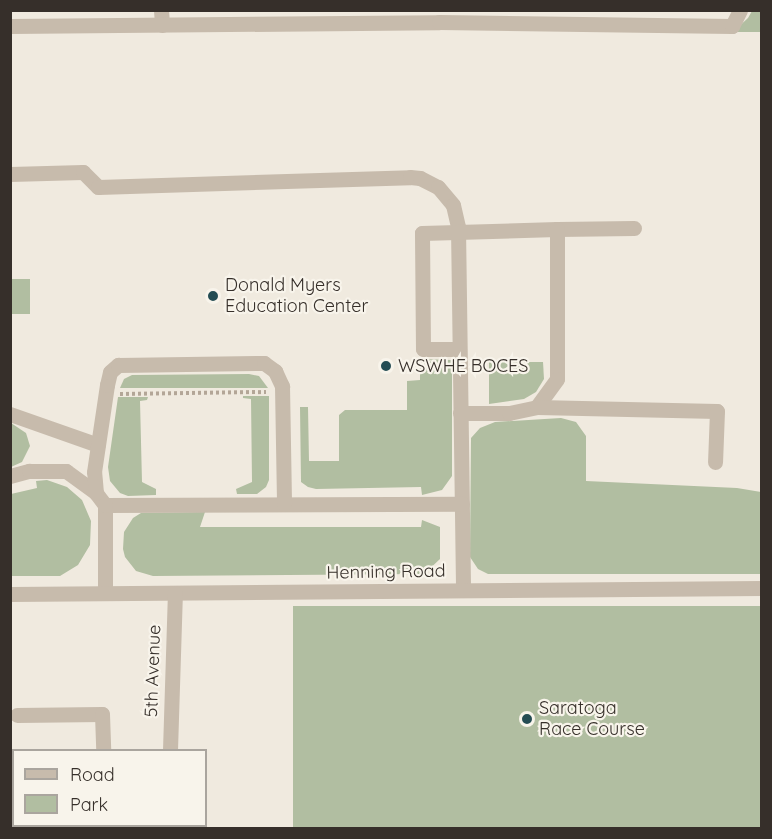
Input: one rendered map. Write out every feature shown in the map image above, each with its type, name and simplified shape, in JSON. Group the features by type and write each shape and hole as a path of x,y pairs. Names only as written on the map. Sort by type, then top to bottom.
{"street":[{"path":"10,26 162,18 439,16 732,26 740,10"},
{"path":"10,174 83,172 98,187 410,177 430,182 447,195 457,215 458,232 463,590"},
{"path":"459,349 423,349 422,233 634,228"},
{"path":"537,406 557,379 557,229"},
{"path":"105,593 101,499 94,472 110,372 118,365 264,363 275,371 282,386 284,504"},
{"path":"460,413 509,412 537,406 717,411 715,462"},
{"path":"10,414 98,445"},
{"path":"10,476 29,471 66,471 101,499 284,504 462,504"},
{"name":"Henning Road","path":"10,594 762,588"},
{"name":"5th Avenue","path":"170,749 175,593"},
{"path":"16,715 102,714 103,749"}],"path":[{"path":"120,394 270,392"}],"green space":[{"path":"752,11 761,11 761,32 733,32 748,18"},
{"path":"10,279 30,279 30,314 10,314"},
{"path":"420,359 452,360 452,476 442,490 422,495 421,487 316,489 301,482 300,407 308,407 309,461 339,461 339,415 345,410 407,410 407,381 420,380"},
{"path":"489,362 543,362 544,379 536,392 524,399 489,404"},
{"path":"249,374 259,376 268,388 120,388 124,379 132,375"},
{"path":"243,396 269,396 269,480 266,487 257,494 237,494 236,489 252,482 251,399 243,398"},
{"path":"118,397 148,397 147,400 140,401 142,482 156,489 156,495 128,496 120,493 110,481 108,467"},
{"path":"561,418 576,422 586,436 586,481 737,488 761,492 761,574 488,574 478,569 470,557 471,438 480,428 495,422"},
{"path":"11,423 26,433 30,446 22,462 11,467"},
{"path":"47,480 67,487 82,500 91,521 90,545 78,565 60,576 11,576 11,494 37,488 36,481"},
{"path":"205,512 200,527 421,527 422,520 440,527 440,559 424,574 153,576 136,571 125,557 124,532 133,518 141,513"},
{"name":"Saratoga Race Course","path":"293,606 761,606 761,828 293,828"}],"place":[{"name":"Donald Myers Education Center","path":"213,296"},
{"name":"WSWHE BOCES","path":"386,366"},
{"name":"Saratoga Race Course","path":"527,719"}]}
